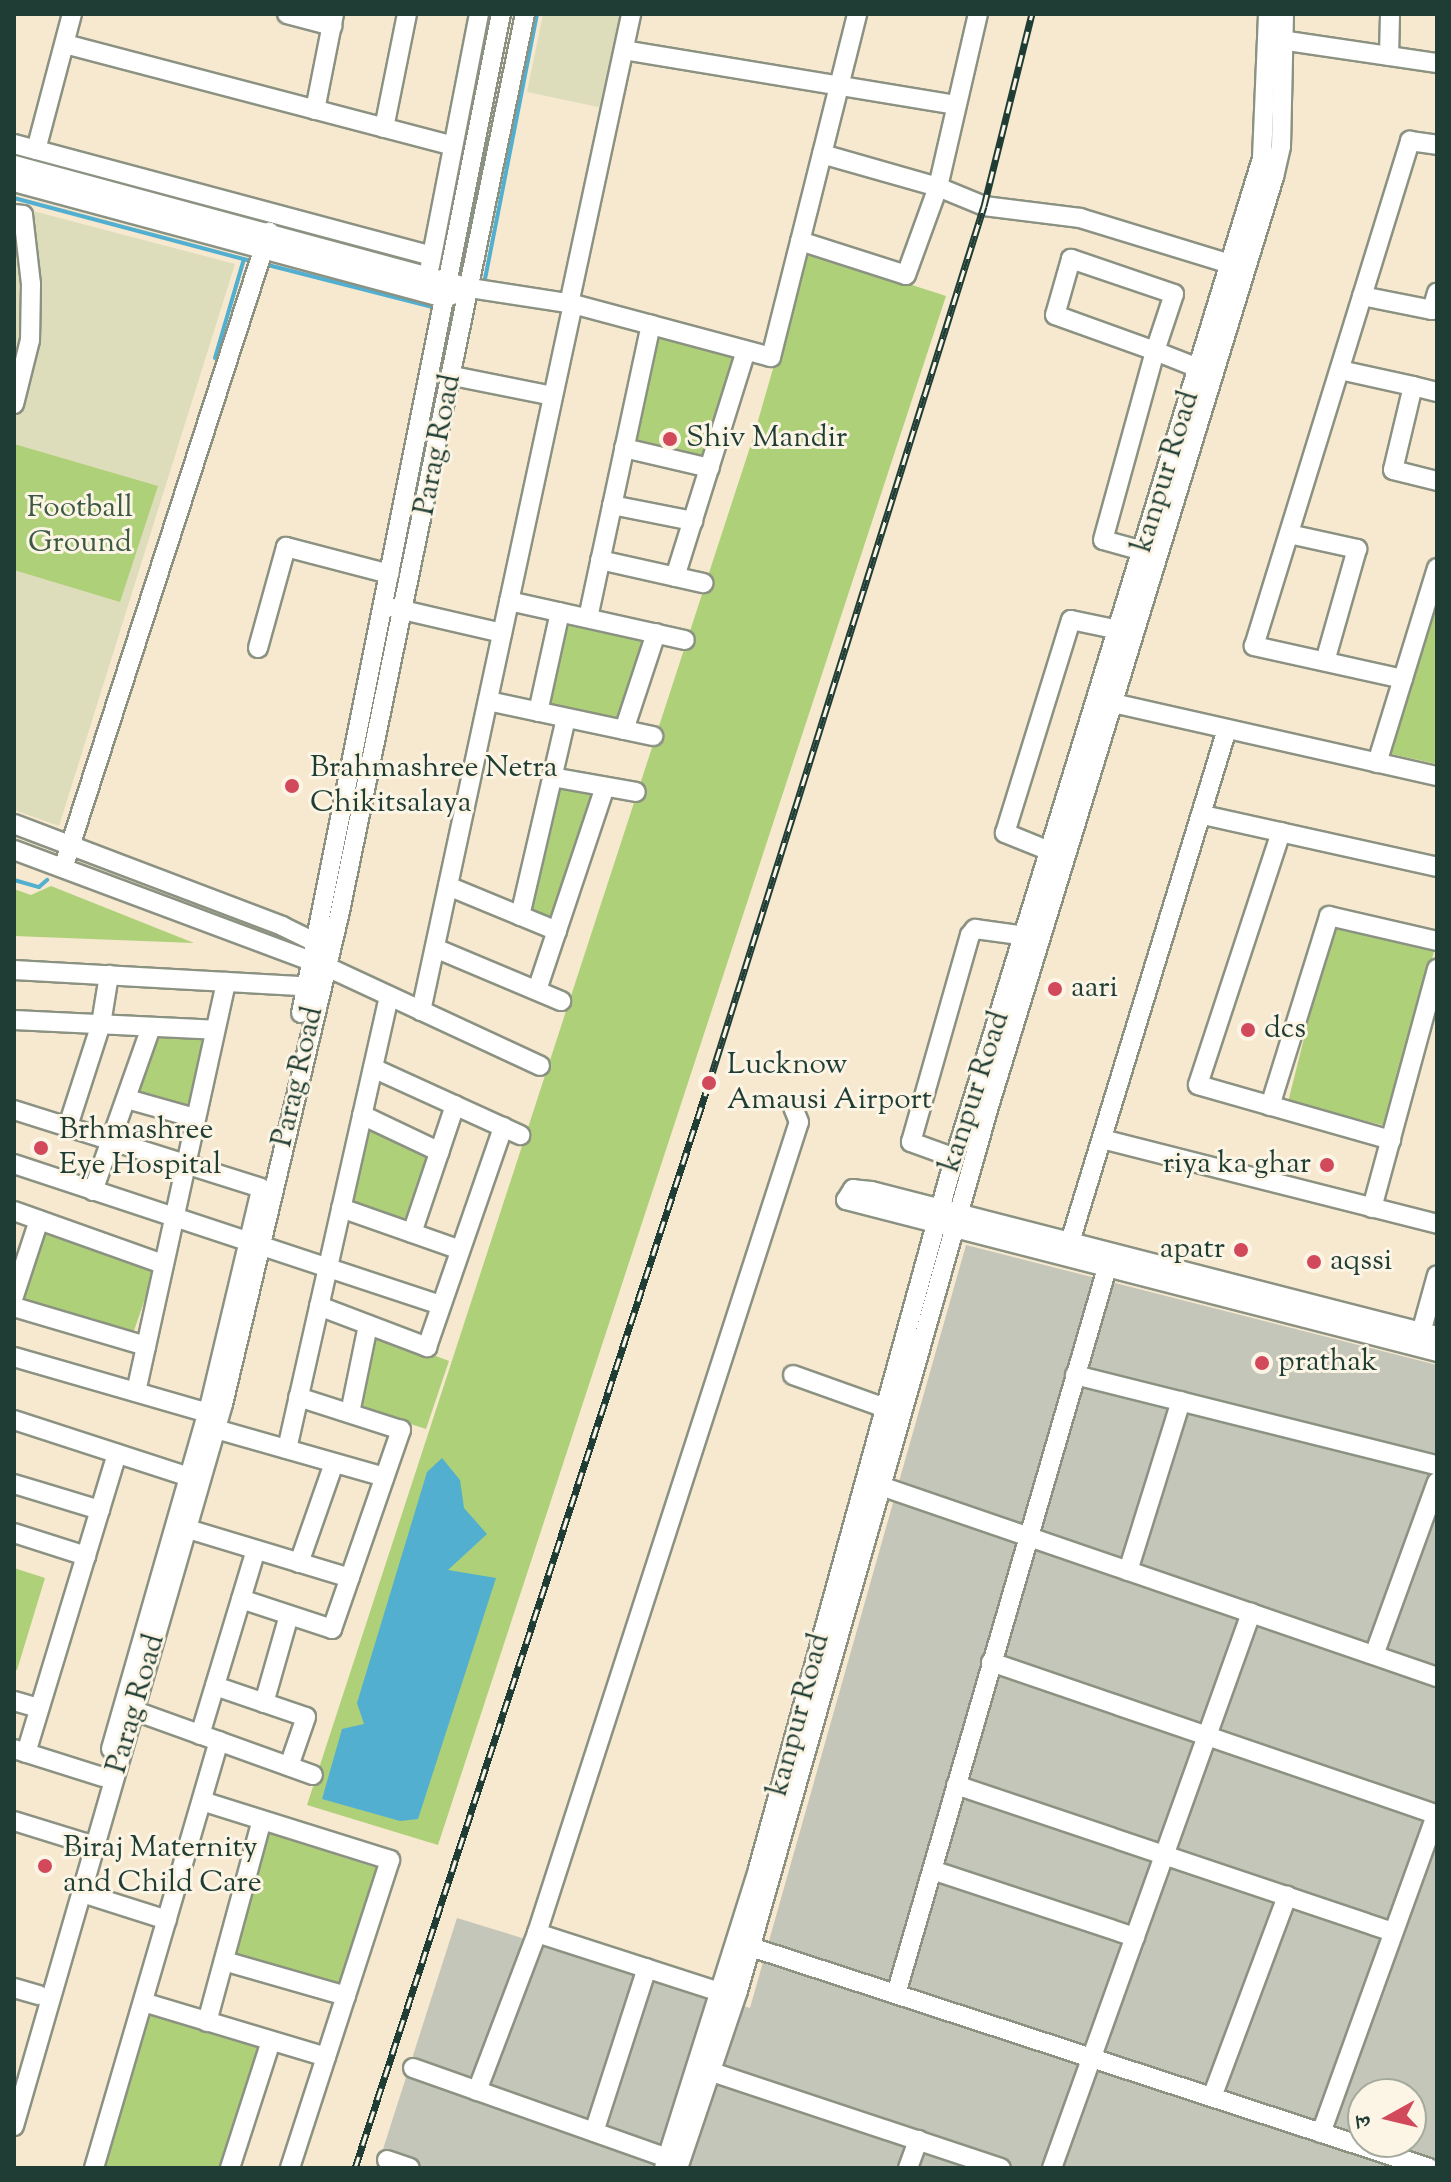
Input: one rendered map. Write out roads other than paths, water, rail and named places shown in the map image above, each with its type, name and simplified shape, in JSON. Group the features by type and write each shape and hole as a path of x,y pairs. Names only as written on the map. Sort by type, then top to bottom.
{"street":[{"path":"36,150 72,14"},
{"path":"287,14 333,20 315,110"},
{"path":"384,128 407,14"},
{"path":"430,265 479,14"},
{"name":"Parag Road","path":"315,942 501,14"},
{"name":"Parag Road","path":"254,1242 261,1188 404,611 525,14"},
{"path":"421,1011 553,396 631,14"},
{"path":"14,182 267,241 447,288 470,288 571,304 771,357 857,14"},
{"path":"800,241 906,275 938,187 978,14"},
{"name":"kanpur Road","path":"670,2165 704,2069 720,1992 874,1483 885,1408 955,1158 1052,852 1106,702 1119,630 1143,551 1198,396 1198,368 1262,158 1275,40 1268,14"},
{"path":"1001,2168 704,2069 751,1947 874,1483 956,1222 1198,396 1281,146 1275,40 1284,14"},
{"path":"1389,56 1390,14"},
{"path":"1275,40 1437,63"},
{"path":"65,44 453,146"},
{"path":"624,50 955,105"},
{"path":"1403,679 1254,646 1410,141 1437,145"},
{"path":"14,144 430,265 447,288"},
{"path":"822,154 938,187 984,206 1080,218 1230,264"},
{"path":"14,165 267,241 430,265"},
{"path":"14,214 23,215 31,284 30,340 14,404"},
{"path":"63,868 267,241"},
{"path":"1143,551 1103,540 1155,351 1174,294 1071,259 1055,315 1155,351 1198,368"},
{"path":"1362,296 1432,310 1437,293"},
{"path":"588,618 651,325"},
{"path":"675,577 746,351"},
{"path":"1340,370 1437,392"},
{"path":"453,376 553,396"},
{"path":"1413,386 1393,470 1437,481"},
{"path":"624,448 710,468"},
{"path":"612,505 693,521"},
{"path":"1289,534 1357,549 1325,661"},
{"path":"258,648 286,547 390,574"},
{"path":"600,560 703,583"},
{"path":"1377,763 1437,568"},
{"path":"509,601 685,640"},
{"path":"383,606 502,633"},
{"path":"538,712 560,612"},
{"path":"1052,852 1005,833 1071,620 1119,630"},
{"path":"624,730 656,633"},
{"path":"488,701 653,736"},
{"path":"1106,702 1437,776"},
{"path":"520,916 566,718"},
{"path":"1068,1250 1227,729"},
{"path":"552,777 636,792"},
{"path":"537,990 605,787"},
{"path":"1203,815 1437,867"},
{"path":"14,824 315,942 319,963"},
{"path":"1281,832 1198,1085 1391,1140"},
{"path":"14,850 319,963 540,1066"},
{"path":"448,886 557,931"},
{"path":"1270,1106 1329,916 1437,941"},
{"path":"955,1158 911,1142 970,935 975,929 1026,936"},
{"path":"435,948 561,1001"},
{"path":"1372,1208 1437,969"},
{"path":"14,970 313,987"},
{"path":"68,1126 101,1024 109,975"},
{"path":"136,1392 226,982"},
{"name":"Parag Road","path":"14,2126 82,1893 103,1777 212,1421 313,987"},
{"path":"287,1449 389,996"},
{"path":"14,1020 215,1030"},
{"path":"93,1191 151,1027"},
{"path":"319,1306 427,1347 460,1250 512,1131 373,1068"},
{"path":"127,1099 195,1118"},
{"path":"412,1233 455,1105"},
{"path":"477,2091 537,1933 799,1122 793,1107"},
{"path":"14,1110 261,1188"},
{"path":"362,1115 440,1152"},
{"path":"1102,1139 1437,1224"},
{"path":"14,1164 441,1305"},
{"path":"341,1208 460,1250"},
{"path":"14,1211 163,1264"},
{"path":"938,1216 1425,1338 1437,1352"},
{"path":"14,1296 39,1220"},
{"path":"1068,1250 1107,1268 1425,1338"},
{"path":"896,1994 1107,1268"},
{"path":"1425,1338 1437,1275"},
{"path":"14,1307 146,1346"},
{"path":"350,1413 368,1325"},
{"path":"14,1357 136,1392 287,1449 384,1477"},
{"path":"793,1375 885,1408"},
{"path":"1075,1375 1437,1465"},
{"path":"241,1599 332,1629 401,1430 298,1397"},
{"path":"1128,1571 1181,1401"},
{"path":"14,1420 196,1478"},
{"path":"103,1777 20,1751 39,1708 117,1453"},
{"path":"299,1563 334,1463"},
{"name":"Parag Road","path":"14,2082 39,1995 135,1711 188,1529 196,1478"},
{"path":"1374,1655 1437,1482"},
{"path":"874,1483 1437,1677"},
{"path":"14,1484 100,1510"},
{"path":"188,1529 350,1578"},
{"path":"14,1533 86,1556"},
{"path":"200,1735 256,1550"},
{"path":"1052,2168 1251,1613"},
{"path":"264,1703 289,1615"},
{"path":"991,1662 1436,1815 1321,2133"},
{"path":"215,1686 306,1717 289,1766"},
{"path":"14,1701 39,1708"},
{"path":"135,1711 313,1775"},
{"path":"94,2168 219,1741"},
{"path":"956,1785 1393,1932"},
{"path":"202,1801 390,1860 290,2168"},
{"path":"207,2022 262,1820"},
{"path":"14,1821 90,1844"},
{"path":"932,1870 1135,1937"},
{"path":"82,1893 167,1920"},
{"path":"1212,2097 1287,1896"},
{"path":"537,1933 720,1992"},
{"path":"751,1947 1429,2168"},
{"path":"224,1961 346,1996"},
{"path":"594,2132 647,1968"},
{"path":"14,1988 39,1995"},
{"path":"143,2002 326,2057"},
{"path":"230,2168 271,2041"},
{"path":"413,2068 594,2132 670,2165"},
{"path":"908,2168 918,2140"},
{"path":"387,2160 410,2168"}],"water":[{"path":"442,1458 460,1480 464,1508 487,1534 448,1570 496,1578 418,1819 400,1821 322,1799 342,1729 364,1724 357,1703 427,1472"}],"waterway":[{"path":"485,279 537,14"},
{"path":"14,198 255,262"},
{"path":"215,358 244,259"},
{"path":"264,264 433,307"},
{"path":"14,880 39,887 47,880"}],"railway":[{"path":"355,2168 709,1083 984,206 1032,14"}],"place":[{"name":"Shiv Mandir","path":"670,439"},
{"name":"Brahmashree Netra Chikitsalaya","path":"292,786"},
{"name":"aari","path":"1055,989"},
{"name":"dcs","path":"1248,1030"},
{"name":"Lucknow Amausi Airport","path":"709,1083"},
{"name":"Brhmashree Eye Hospital","path":"41,1148"},
{"name":"riya ka ghar","path":"1327,1165"},
{"name":"apatr","path":"1241,1250"},
{"name":"aqssi","path":"1314,1262"},
{"name":"prathak","path":"1262,1363"},
{"name":"Biraj Maternity and Child Care","path":"45,1866"}],"park label":[{"name":"Football Ground","path":"80,526"}]}
